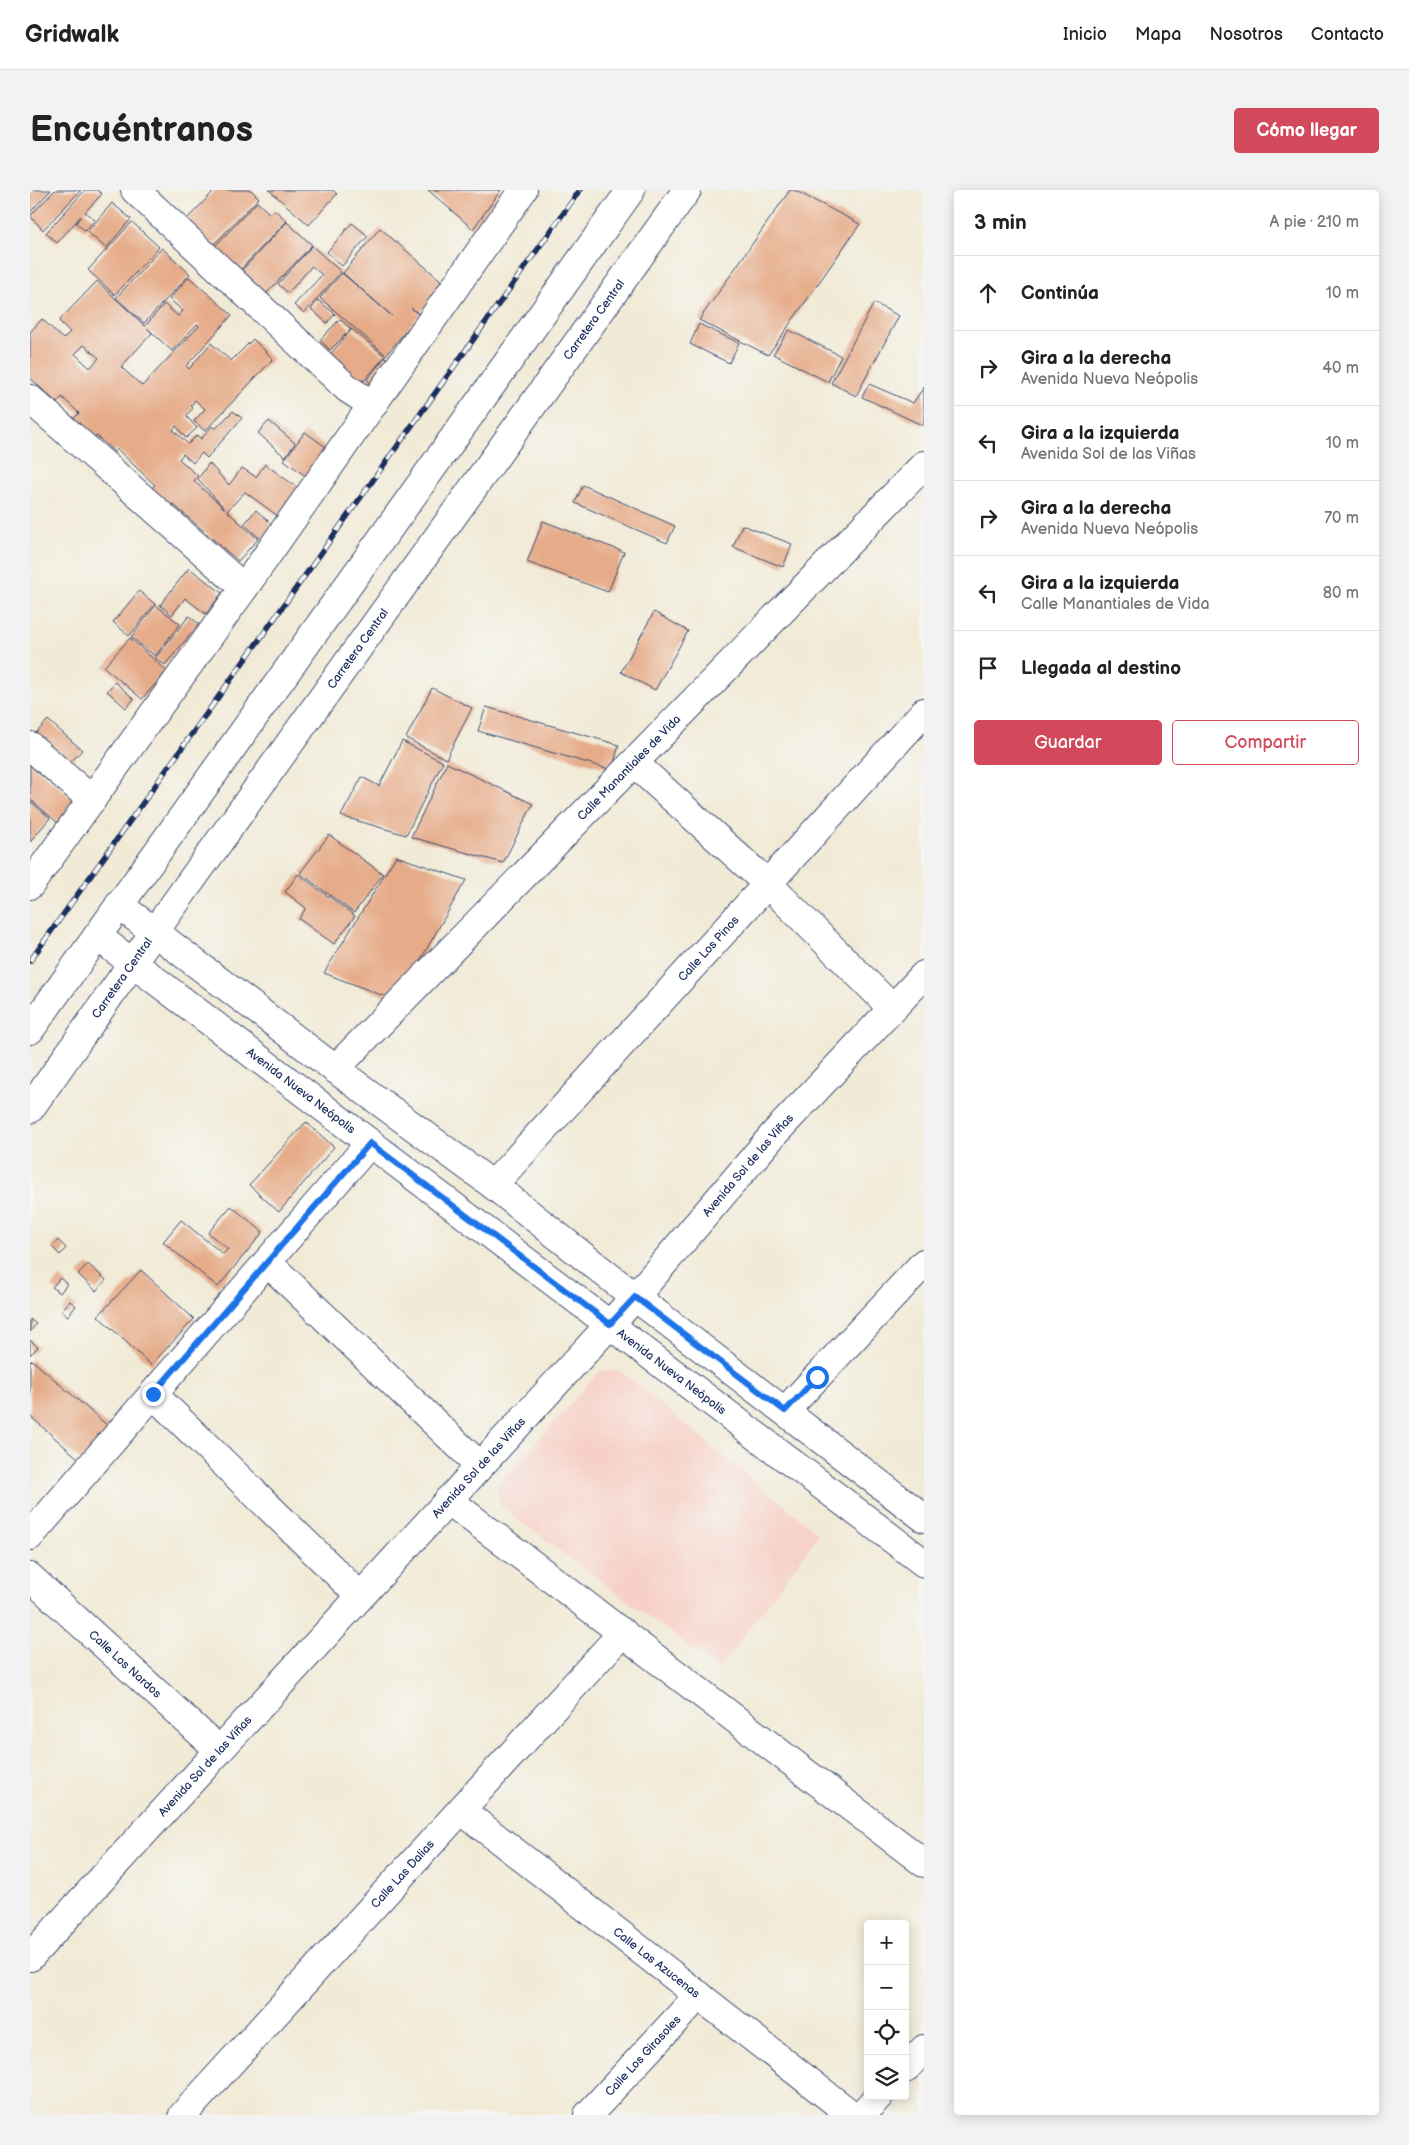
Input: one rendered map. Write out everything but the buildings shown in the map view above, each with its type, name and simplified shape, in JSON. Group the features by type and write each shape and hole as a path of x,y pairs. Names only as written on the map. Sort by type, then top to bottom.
{"main road":[{"path":"135,190 348,388 373,405"},
{"path":"30,886 244,588 524,190"},
{"path":"30,1030 631,190"},
{"name":"Carretera Central","path":"30,1110 155,931 687,190"},
{"path":"30,399 244,588"},
{"name":"Calle Manantiales de Vida","path":"335,1069 924,465"},
{"name":"Calle Los Pinos","path":"493,1185 924,712"},
{"path":"30,746 92,800"},
{"path":"634,763 768,884 893,1008"},
{"path":"119,905 335,1069 493,1185 635,1297 924,1518"},
{"name":"Avenida Nueva Neópolis","path":"97,936 924,1563"},
{"name":"Avenida Sol de las Viñas","path":"30,1957 635,1297 774,1134 924,976"},
{"path":"30,1536 370,1143"},
{"path":"267,1262 480,1466"},
{"path":"785,1411 924,1263"},
{"path":"153,1394 360,1596"},
{"path":"448,1500 924,1863"},
{"name":"Calle Los Nardos","path":"30,1577 219,1750"},
{"name":"Calle Las Dalias","path":"183,2115 623,1632"},
{"name":"Calle Las Azucenas","path":"461,1810 852,2115"},
{"name":"Calle Los Girasoles","path":"588,2115 698,1995"},
{"path":"909,2065 924,2049"},
{"path":"861,2115 875,2100"}],"shaded area":[{"path":"600,1371 620,1371 819,1534 719,1669 500,1506 497,1486"}],"railway":[{"path":"30,961 580,190"}],"route":[{"path":"153,1394 370,1143 610,1324 635,1297 785,1411 817,1377"}]}
